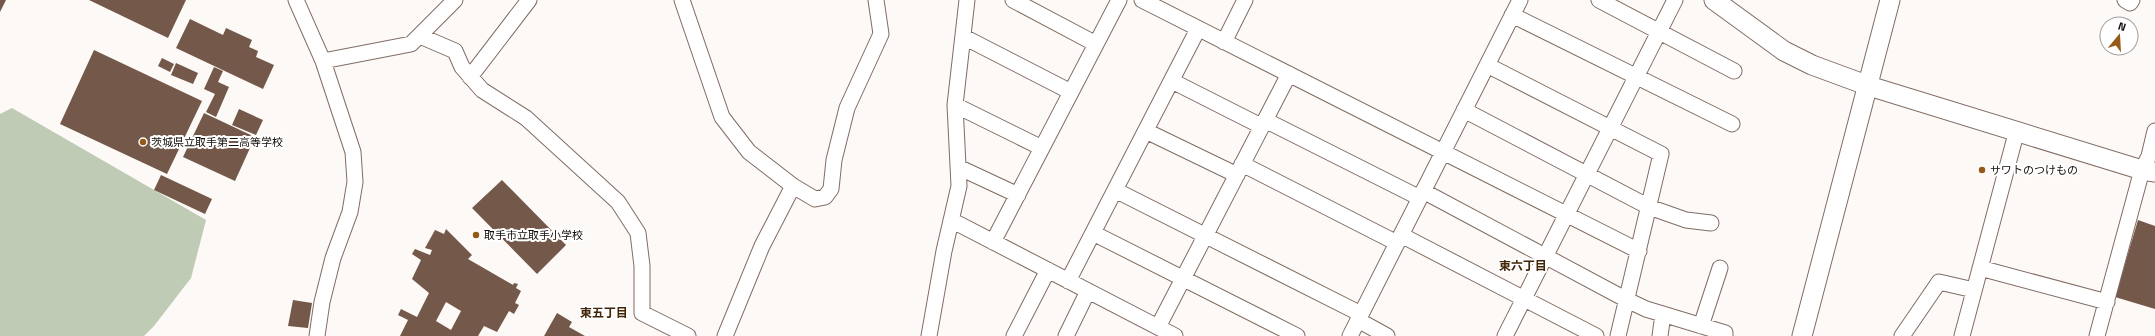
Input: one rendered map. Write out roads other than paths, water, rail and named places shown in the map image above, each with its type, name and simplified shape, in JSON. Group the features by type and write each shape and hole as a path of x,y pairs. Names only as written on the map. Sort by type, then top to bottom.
{"street":[{"path":"296,0 323,61 353,152 355,182 350,212 333,258 322,302 317,336"},
{"path":"323,61 411,44 455,0"},
{"path":"470,78 529,0"},
{"path":"682,0 722,117 749,152 793,186 815,199 825,197 830,189 834,160 847,108 881,34 876,0"},
{"path":"929,336 944,251 959,186 955,105 964,38 967,0"},
{"path":"1013,0 1096,44"},
{"path":"993,242 1119,0"},
{"path":"1224,42 1245,0"},
{"path":"1350,336 1520,0"},
{"path":"1599,0 1734,71"},
{"path":"1504,336 1675,0"},
{"path":"1714,0 1784,51 1812,65 1869,86 2148,171"},
{"path":"1802,336 1869,86 1890,0"},
{"path":"2125,0 2130,3 2132,0"},
{"path":"1144,1 1638,252"},
{"path":"1512,15 1732,124"},
{"path":"1068,281 1198,29"},
{"path":"420,36 455,51 470,78 482,90 526,118 618,202 638,234 642,266 642,313 688,336"},
{"path":"964,38 1071,92"},
{"path":"1487,65 1662,154 1618,336"},
{"path":"1152,329 1183,278 1289,74"},
{"path":"1172,81 1421,195 1627,300 1663,314 1725,333 1724,336"},
{"path":"955,105 1042,148"},
{"path":"1464,110 1649,207 1686,220 1711,224"},
{"path":"1962,336 2017,130"},
{"path":"1146,131 1399,239 1596,336"},
{"path":"2097,336 2106,302 2148,171 2149,156 2155,131"},
{"path":"958,167 1018,195"},
{"path":"725,336 762,246 793,186"},
{"path":"1115,190 1359,317 1387,336"},
{"path":"951,220 1088,291 1152,329 1175,336"},
{"path":"1093,233 1297,336"},
{"path":"1701,326 1720,268"},
{"path":"1980,268 2106,302"},
{"path":"1014,336 1048,270"},
{"path":"1902,336 1939,282 1974,290"},
{"path":"1066,336 1088,291"},
{"path":"1660,336 1663,314"}],"place":[{"name":"茨城県立取手第二高等学校","path":"143,142"},
{"name":"サワトのつけもの","path":"1982,170"},
{"name":"取手市立取手小学校","path":"476,235"}],"district":[{"name":"東六丁目","path":"1523,266"},
{"name":"東五丁目","path":"604,313"}]}
